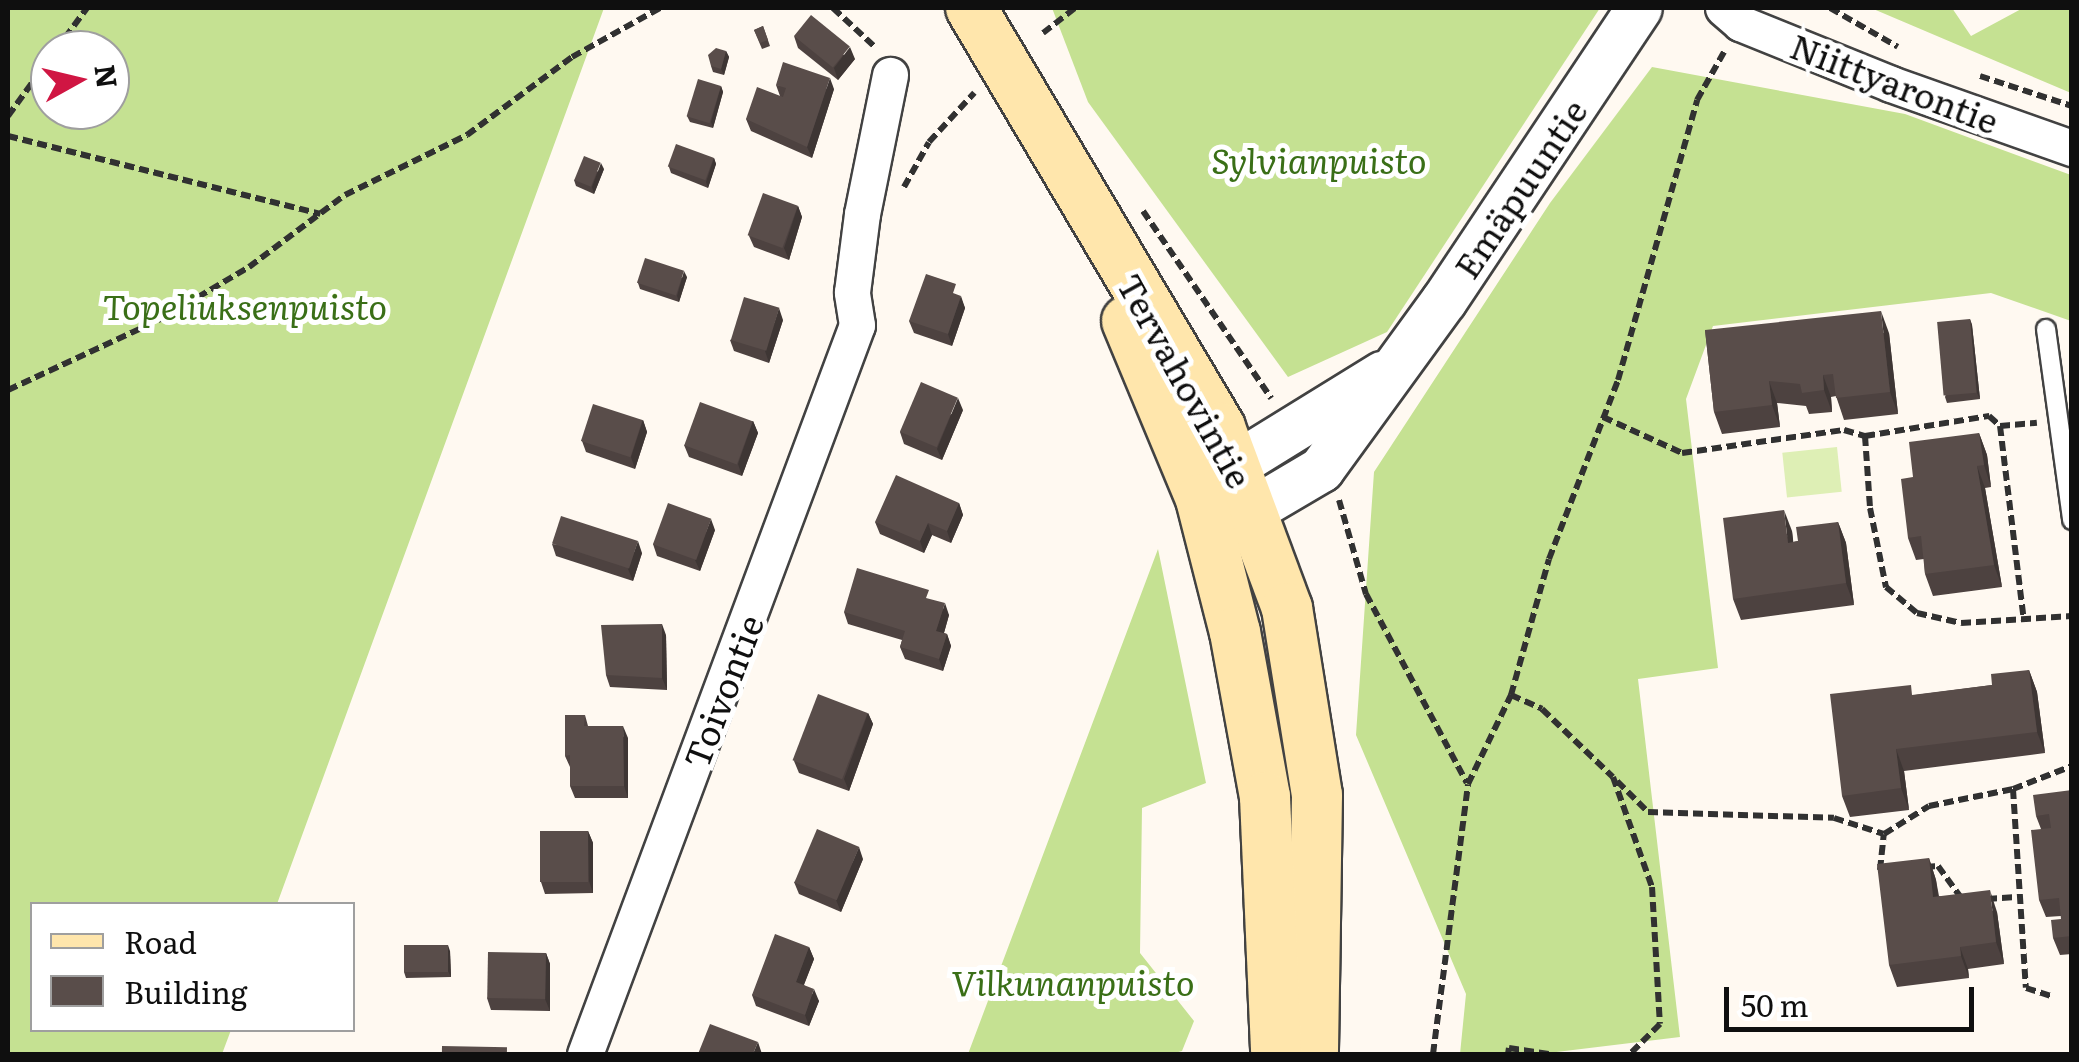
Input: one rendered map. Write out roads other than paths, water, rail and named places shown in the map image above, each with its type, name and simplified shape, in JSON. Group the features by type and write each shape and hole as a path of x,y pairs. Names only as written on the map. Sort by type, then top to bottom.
{"main road":[{"name":"Tervahovintie","path":"972,8 1246,486 1287,608 1317,794 1313,1054"},
{"name":"Tervahovintie","path":"1046,138 1201,499 1235,632 1264,797 1276,1054"}],"street":[{"name":"Emäpuuntie","path":"1201,499 1246,486 1396,366 1639,8"},
{"name":"Niittyarontie","path":"1731,15 2072,148"},
{"name":"Toivontie","path":"584,1054 856,325 852,292 862,214 890,75"}],"lane":[{"path":"2046,329 2072,520"}],"park label":[{"name":"Sylvianpuisto","path":"1319,159"},
{"name":"Topeliuksenpuisto","path":"245,305"},
{"name":"Vilkunanpuisto","path":"1073,981"}]}
